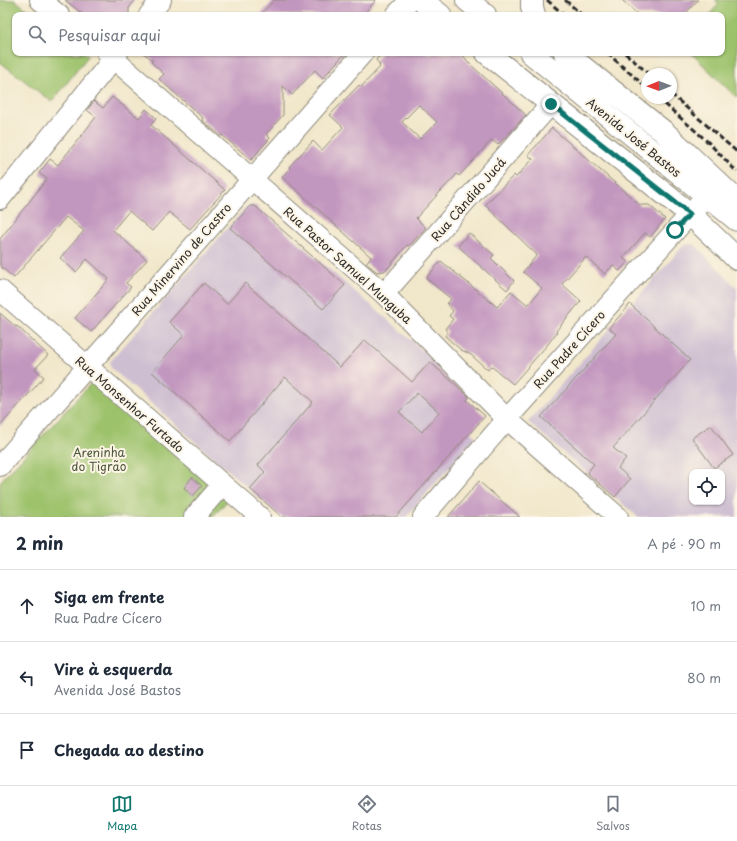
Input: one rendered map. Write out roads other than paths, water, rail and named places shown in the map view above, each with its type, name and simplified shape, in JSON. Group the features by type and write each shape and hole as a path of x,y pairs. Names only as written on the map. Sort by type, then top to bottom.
{"main road":[{"path":"421,0 436,12"},
{"path":"467,0 481,12"},
{"path":"532,0 533,12"},
{"name":"Avenida José Bastos","path":"491,56 690,214 737,259"},
{"name":"Avenida José Bastos","path":"535,56 712,189 737,220"},
{"path":"570,56 664,132 712,189 737,201"}],"street":[{"path":"40,0 55,12"},
{"path":"151,12 161,0"},
{"path":"399,12 410,0"},
{"path":"0,200 112,56"},
{"name":"Rua Pastor Samuel Munguba","path":"114,56 384,294 507,419 618,517"},
{"name":"Rua Minervino de Castro","path":"0,466 88,368 252,178 360,56"},
{"name":"Rua Cândido Jucá","path":"384,294 551,104"},
{"name":"Rua Padre Cícero","path":"423,517 507,419 712,189"},
{"name":"Rua Monsenhor Furtado","path":"0,290 260,517"},
{"path":"194,517 222,485"}],"railway":[{"path":"547,0 561,12"},
{"path":"565,0 579,12"},
{"path":"610,56 641,83"},
{"path":"628,56 642,68"},
{"path":"677,99 737,152"},
{"path":"665,104 708,142 737,172"}],"park label":[{"name":"Areninha do Tigrão","path":"99,459"}]}
